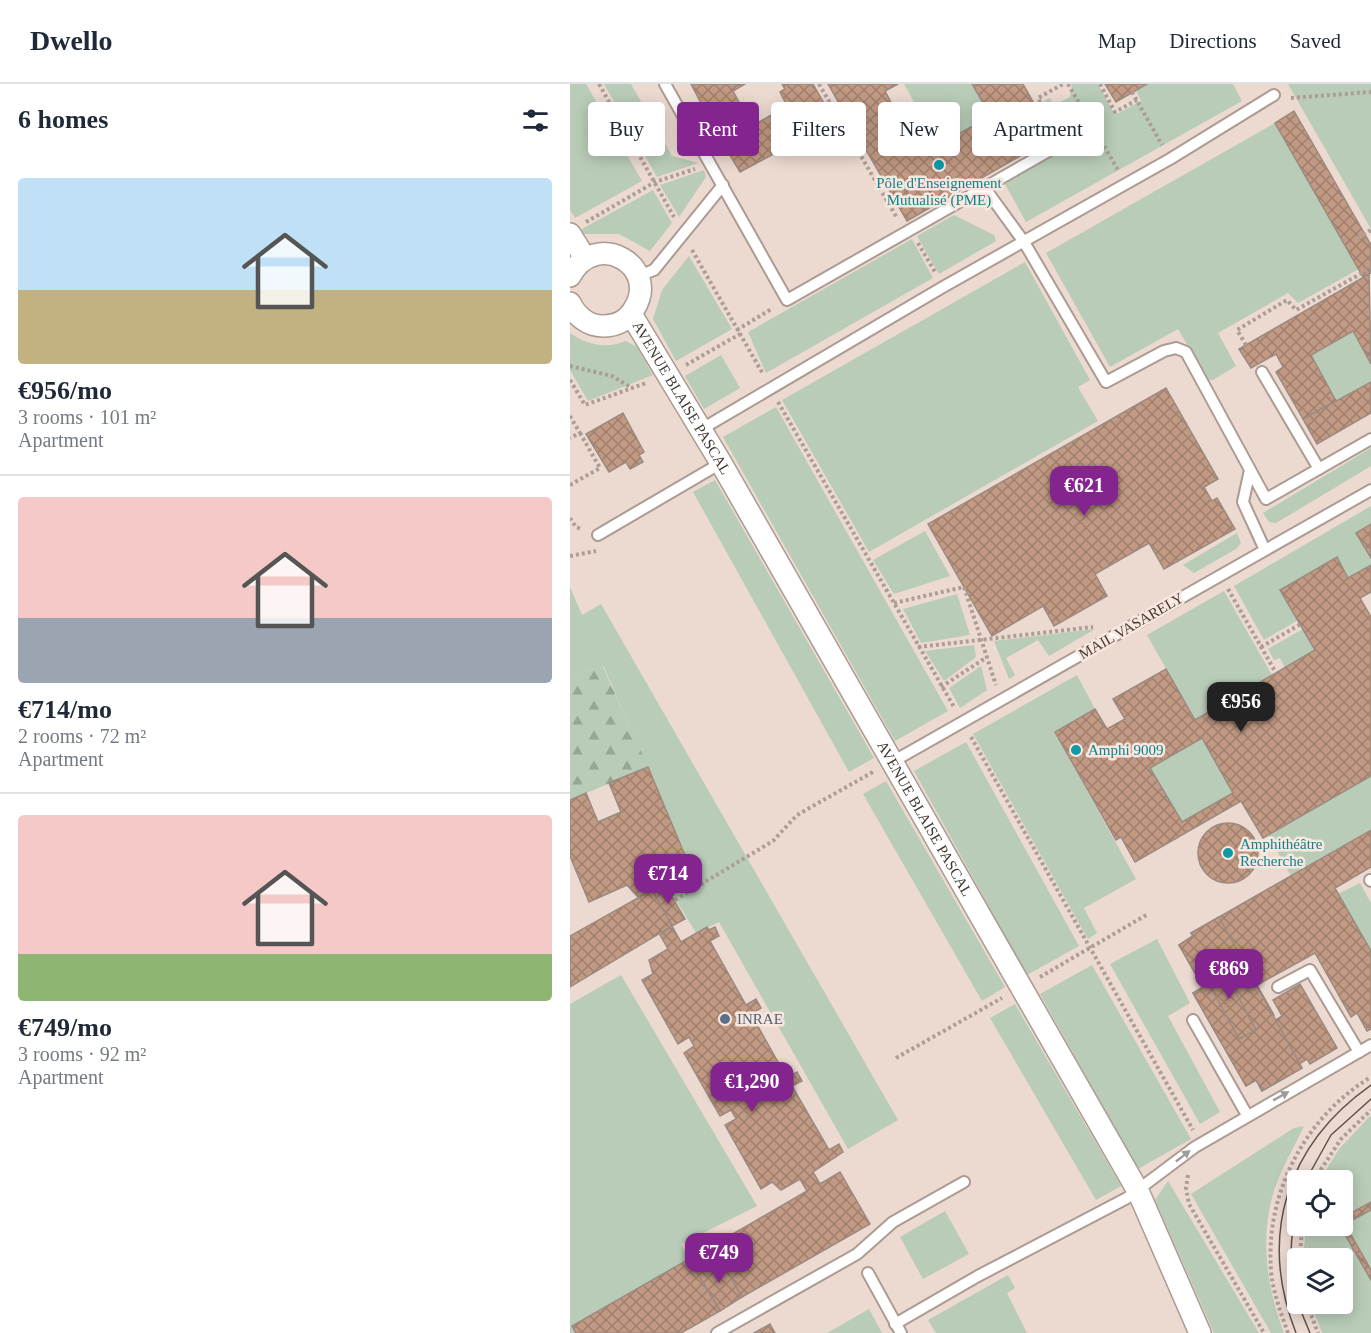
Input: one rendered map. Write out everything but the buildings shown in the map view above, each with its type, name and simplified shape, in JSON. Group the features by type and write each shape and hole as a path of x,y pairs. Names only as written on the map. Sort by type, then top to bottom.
{"street":[{"path":"575,230 585,258"},
{"path":"570,276 585,258 604,253 616,255 627,261 639,276"},
{"name":"AVENUE BLAISE PASCAL","path":"570,304 580,318 601,326 612,326 631,314 641,292 639,276"},
{"name":"AVENUE BLAISE PASCAL","path":"631,314 720,463 1138,1191 1200,1333"}],"lane":[{"path":"665,84 787,300 1039,156"},
{"path":"700,430 943,287 1126,184 1274,95"},
{"path":"639,276 654,270 723,185"},
{"path":"984,187 1023,242 1106,382 1164,351 1176,348 1185,352 1266,499 1371,439"},
{"path":"1262,372 1319,469"},
{"path":"598,535 720,463"},
{"path":"1250,470 1243,502 1265,550"},
{"name":"MAIL VASARELY","path":"891,762 1371,490"},
{"path":"1278,987 1310,970 1359,1052"},
{"path":"1193,1020 1247,1115"},
{"path":"868,1273 898,1328 1138,1191 1195,1147 1371,1045"},
{"path":"717,1333 857,1254 893,1222 964,1182"}],"path":[{"path":"599,84 1197,1137 1186,1188 1189,1204 1264,1333"},
{"path":"819,84 880,188 943,287"},
{"path":"1033,101 1063,84"},
{"path":"1068,84 1126,184"},
{"path":"1100,84 1115,111 1137,100"},
{"path":"1132,92 1160,141"},
{"path":"1286,98 1371,92"},
{"path":"1038,98 1040,102"},
{"path":"575,230 655,182 711,164"},
{"path":"880,188 886,185"},
{"path":"1358,237 1371,230"},
{"path":"1245,345 1237,330 1287,300 1296,310 1371,268"},
{"path":"737,330 787,300"},
{"path":"570,366 612,376 632,388"},
{"path":"570,416 600,468 570,485"},
{"path":"570,438 580,433"},
{"path":"570,556 592,553 604,546"},
{"path":"1220,576 1276,673"},
{"path":"894,603 964,587 1000,700"},
{"path":"1261,647 1301,624"},
{"path":"918,647 1101,626"},
{"path":"941,687 987,657"},
{"path":"675,900 773,841 797,815 891,762"},
{"path":"1288,1333 1276,1300 1271,1253 1281,1190 1292,1161 1316,1123 1343,1096 1371,1077"},
{"path":"1321,1170 1341,1139 1371,1110"},
{"path":"1311,1314 1318,1333"}],"green space":[{"path":"570,84 586,84 596,102 588,102 588,156 628,156 642,181 575,218 570,210"},
{"path":"604,84 631,84 641,102 614,102"},
{"path":"904,84 972,84 983,102 972,102 972,127 960,133 960,102 914,102"},
{"path":"1072,84 1098,84 1115,115 1141,101 1136,90 1147,84 1233,84 1242,101 1026,222 1005,184 1051,156 1104,156 1104,102 1060,102 1070,97"},
{"path":"1288,84 1371,84 1371,229"},
{"path":"1275,123 1359,269 1298,303 1288,293 1218,333 1236,366 1213,380 1207,379 1178,329 1110,367 1046,253"},
{"path":"665,144 672,156 698,163 657,177 645,156 665,156"},
{"path":"704,170 706,177 679,217 660,185"},
{"path":"653,190 672,223 650,251 619,234 582,234 580,230"},
{"path":"954,215 994,235 996,241 939,274 917,236"},
{"path":"912,239 933,278 766,373 748,332"},
{"path":"689,256 732,329 676,361 653,319 662,290"},
{"path":"1025,262 1090,380 1078,387 1098,421 869,552 782,400"},
{"path":"1353,331 1371,364 1371,382 1336,401 1311,355"},
{"path":"570,333 583,340 604,345 626,341 637,347 653,375 588,401 570,370"},
{"path":"721,355 740,388 704,409 685,376"},
{"path":"776,407 948,711 895,741 723,437"},
{"path":"1371,448 1371,466 1276,523 1269,522 1263,513"},
{"path":"715,480 874,758 849,772 693,492"},
{"path":"1371,506 1371,524 1356,533 1371,558 1371,565 1348,578 1336,557 1281,589 1298,620 1264,640 1234,586"},
{"path":"925,531 950,576 894,594 873,560"},
{"path":"1237,533 1241,543 1236,549 1194,573 1183,565"},
{"path":"570,587 582,615 601,604 898,1120 848,1149 719,922 696,933 659,872 687,860 604,667 570,675"},
{"path":"1224,591 1272,675 1195,720 1147,635"},
{"path":"957,594 970,635 921,643 903,609"},
{"path":"1095,629 1049,656 1038,640 1006,658 1015,675 1009,679 994,641"},
{"path":"1303,629 1315,650 1285,668 1280,658 1274,660 1268,649"},
{"path":"974,645 976,657 944,681 925,651"},
{"path":"981,666 987,690 960,708 949,688"},
{"path":"603,667 648,767 570,800 570,675"},
{"path":"1077,675 1095,709 1055,733 1136,879 1084,908 1097,933 1088,939 973,734"},
{"path":"1202,738 1233,793 1182,822 1150,768"},
{"path":"966,742 1079,946 1027,975 914,771"},
{"path":"1371,776 1371,829 1291,876 1268,835"},
{"path":"886,781 1005,987 982,1001 863,794"},
{"path":"1360,883 1371,903 1371,951 1338,894"},
{"path":"1157,939 1190,1003 1168,1016 1220,1112 1200,1124 1110,964"},
{"path":"1092,965 1191,1139 1138,1169 1040,994"},
{"path":"621,975 757,1206 681,1244 689,1259 573,1326 576,1333 570,1333 570,1004"},
{"path":"1015,1004 1121,1186 1096,1200 990,1018"},
{"path":"1371,1115 1371,1333 1322,1333 1315,1314 1353,1314 1353,1248 1304,1248 1305,1236 1353,1236 1353,1170 1326,1170 1339,1149"},
{"path":"1304,1126 1279,1178 1268,1221 1266,1240 1269,1278 1284,1333 1271,1333 1191,1194 1294,1128"},
{"path":"1168,1181 1259,1333 1214,1333 1155,1200"},
{"path":"945,1211 969,1254 923,1279 900,1237"},
{"path":"1008,1275 1015,1288 1007,1293 1027,1333 936,1333 928,1320"},
{"path":"869,1309 882,1333 827,1333"}],"tram line":[{"path":"1296,1333 1285,1297 1280,1262 1281,1228 1287,1195 1300,1164 1318,1135 1342,1109 1371,1085"},
{"path":"1312,1170 1331,1135 1371,1099"},
{"path":"1291,1248 1292,1236"},
{"path":"1302,1314 1310,1333"}],"place":[{"name":"Pôle d'Enseignement Mutualisé (PME)","path":"939,165"},
{"name":"Amphi 9009","path":"1076,750"},
{"name":"Amphithéâtre Recherche","path":"1228,853"},
{"name":"INRAE","path":"725,1019"}]}
